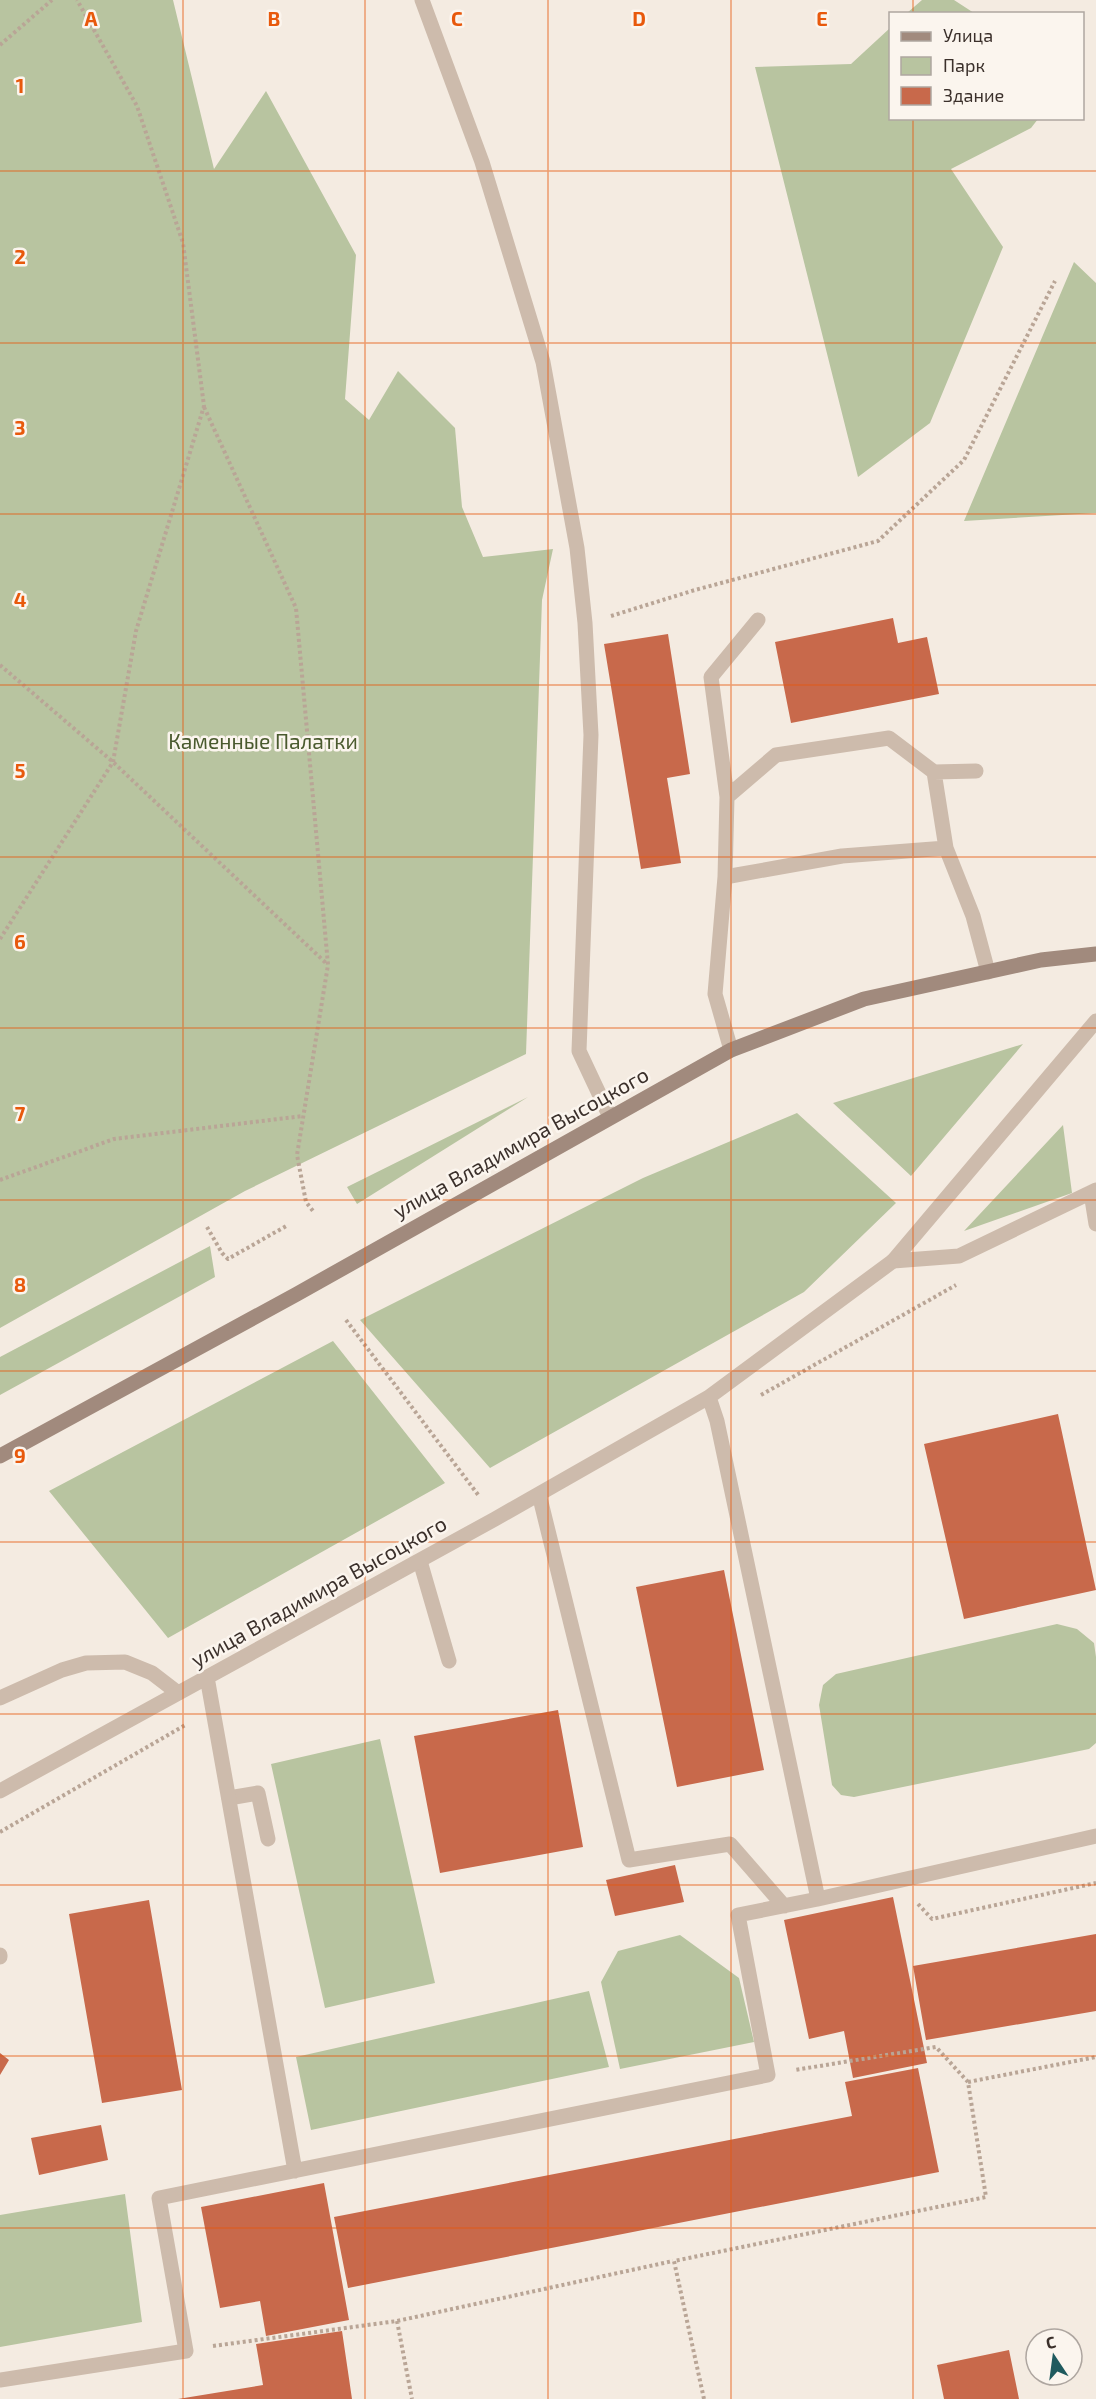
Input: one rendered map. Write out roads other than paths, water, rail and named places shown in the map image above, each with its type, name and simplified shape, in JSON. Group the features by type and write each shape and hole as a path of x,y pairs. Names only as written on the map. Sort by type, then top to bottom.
{"main road":[{"name":"улица Владимира Высоцкого","path":"0,1456 297,1294 731,1050 864,999 1041,960 1096,954"}],"street":[{"path":"422,0 482,162 543,362 577,548 585,623 591,735 579,1051 610,1117"},
{"path":"731,1050 716,994 725,877 727,797 711,677 758,620"},
{"path":"727,797 776,755 889,738 934,772 976,771"},
{"path":"934,772 946,848 973,916 988,972"},
{"path":"725,877 842,856 946,848"},
{"name":"улица Владимира Высоцкого","path":"0,1791 420,1561 709,1397 893,1261 1096,1021"},
{"path":"893,1261 959,1256 1093,1191 1096,1224"},
{"path":"709,1397 719,1432 818,1899"},
{"path":"539,1494 629,1860 730,1844 784,1906"},
{"path":"420,1561 449,1661"},
{"path":"0,1698 62,1670 86,1664 125,1662 152,1673 178,1693"},
{"path":"207,1677 295,2171"},
{"path":"229,1798 258,1793 268,1839"},
{"path":"0,2380 186,2352 159,2198 768,2075 738,1916 1096,1836"}],"park label":[{"name":"Каменные Палатки","path":"263,742"}]}
